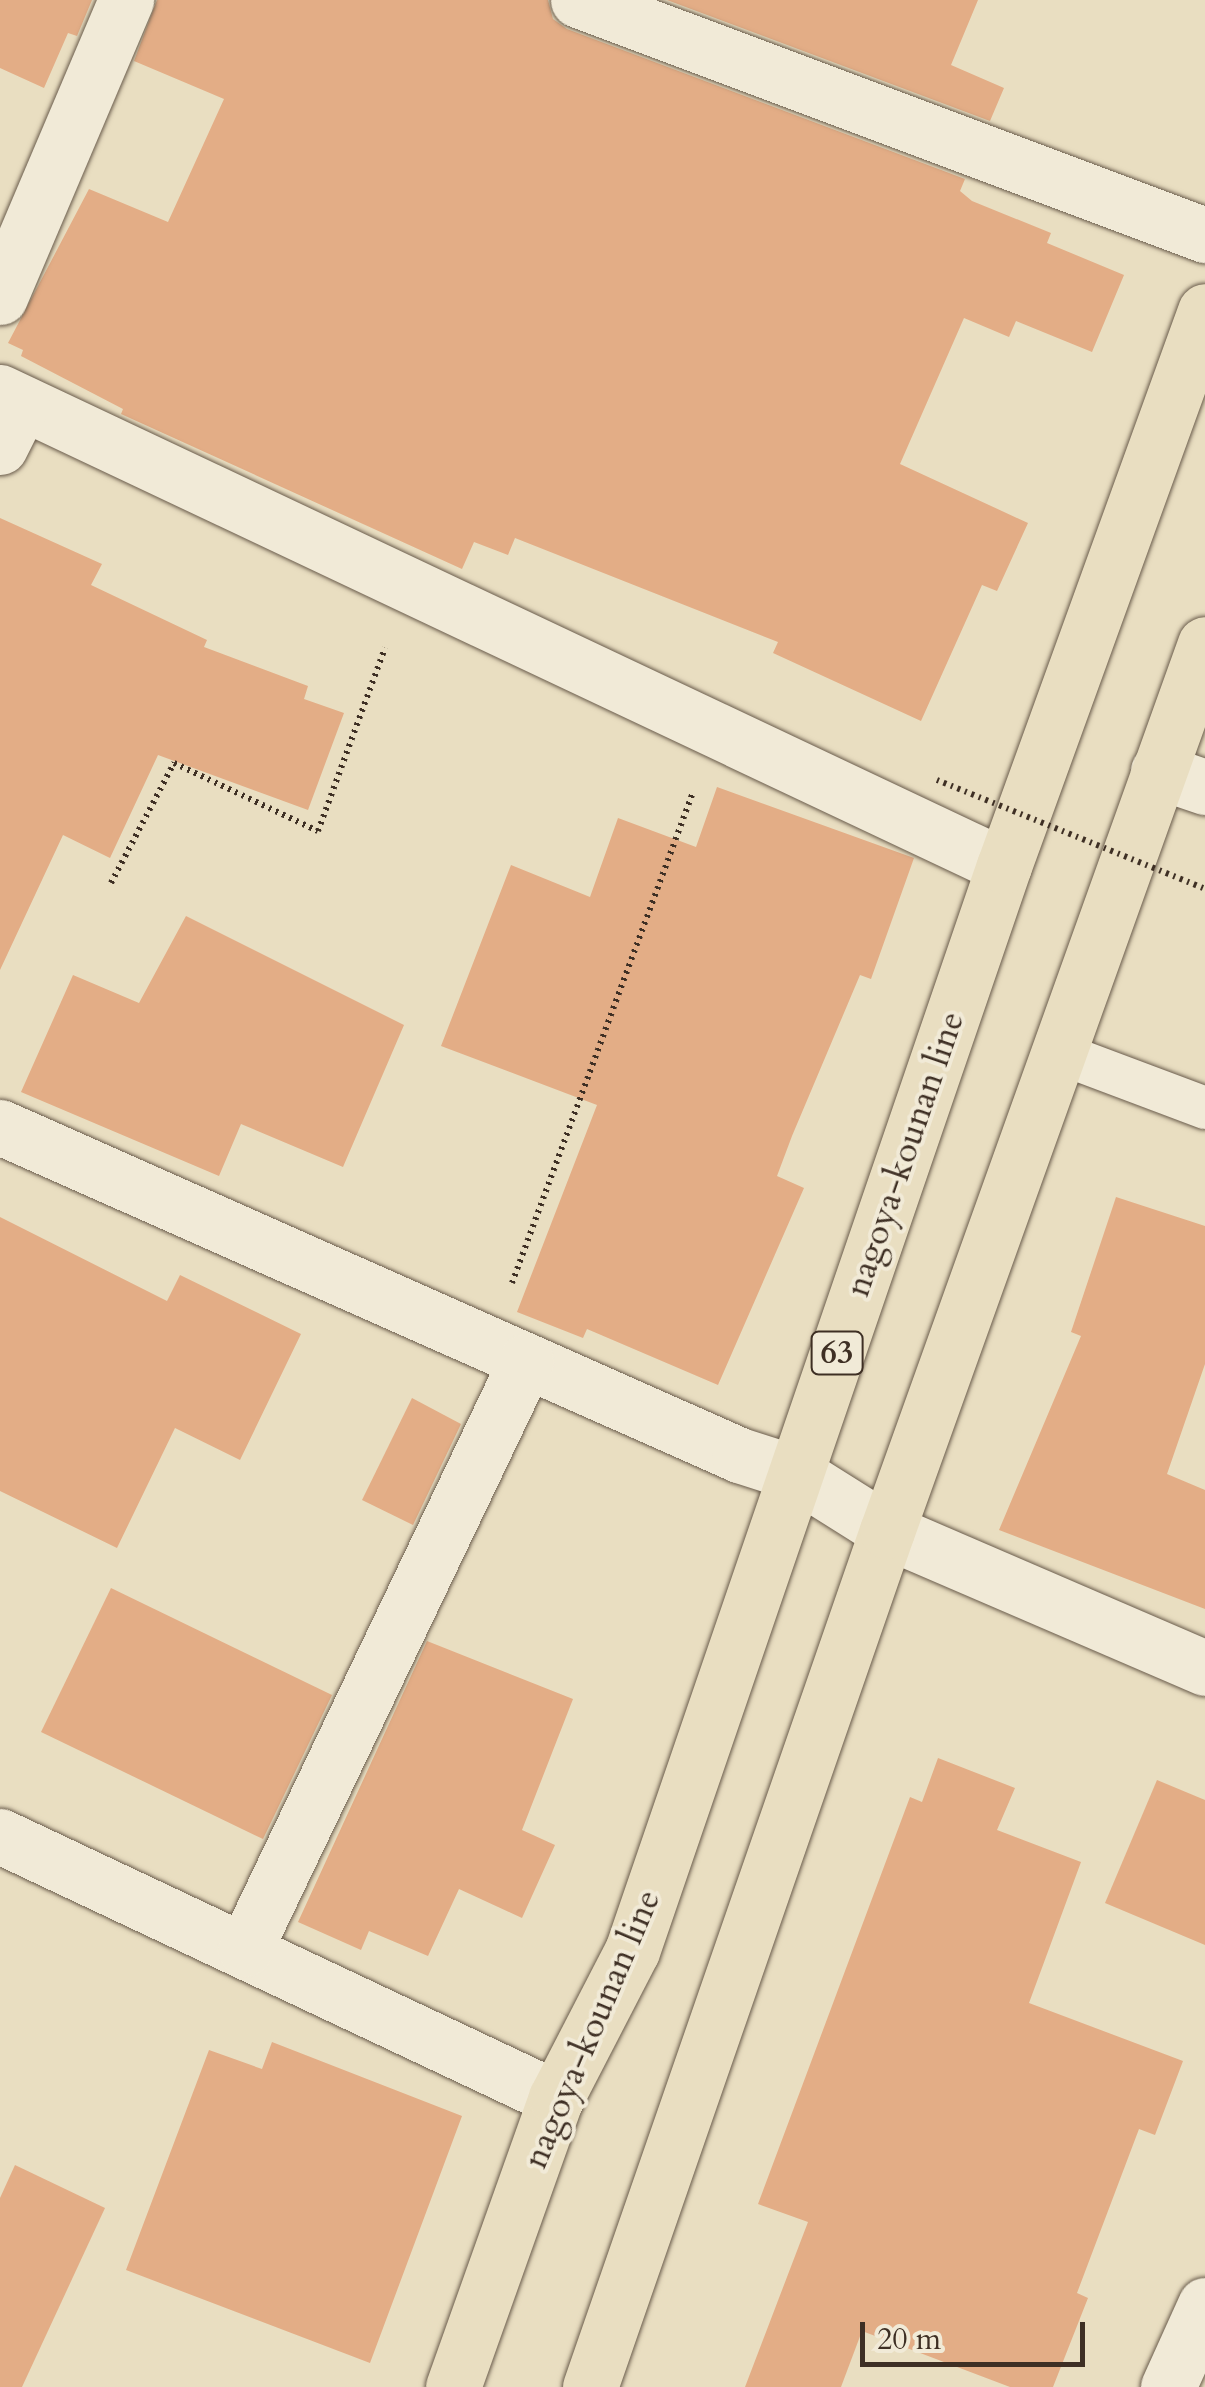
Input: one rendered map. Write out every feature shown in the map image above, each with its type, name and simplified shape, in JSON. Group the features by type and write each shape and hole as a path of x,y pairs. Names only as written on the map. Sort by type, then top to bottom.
{"main road":[{"name":"nagoya-kounan line","path":"453,2387 556,2098 632,1951 1004,866 1205,311"},
{"path":"590,2387 887,1531 1060,1053 1182,779 1205,644"}],"street":[{"path":"0,297 126,0"},
{"path":"578,0 1205,235"},
{"path":"7,414 408,585 1004,866"},
{"path":"0,1127 508,1353 796,1473 887,1531 1205,1668"},
{"path":"245,1949 508,1353"},
{"path":"0,1836 556,2098"},
{"path":"1168,2387 1205,2305"}],"lane":[{"path":"1060,1053 1205,1108"}],"path":[{"path":"111,883 174,763 318,831 408,585"},
{"path":"508,1353 715,732"},
{"path":"937,780 1205,888"}],"building":[{"path":"0,0 92,0 77,36 68,33 44,88 0,68"},
{"path":"157,0 548,0 553,19 567,29 965,179 960,191 972,201 1051,233 1047,243 1124,275 1092,352 1016,321 1009,337 964,318 900,464 1028,523 997,591 982,585 921,721 773,653 778,642 515,538 508,555 474,542 462,569 121,414 123,409 21,356 23,350 8,343 89,189 168,222 224,99 134,61"},
{"path":"667,0 978,0 951,65 1004,88 990,121"},
{"path":"0,518 102,564 91,585 207,640 204,647 308,686 304,699 344,713 308,810 158,755 110,858 63,835 0,970"},
{"path":"717,787 914,858 871,979 860,975 777,1176 804,1188 718,1385 587,1329 583,1338 517,1312 597,1105 441,1046 511,865 590,897 618,818 696,847"},
{"path":"186,916 404,1025 343,1167 241,1124 219,1176 21,1092 73,975 139,1003"},
{"path":"1116,1197 1205,1226 1205,1364 1167,1474 1205,1490 1205,1609 999,1530 1081,1336 1071,1332"},
{"path":"0,1217 167,1301 180,1275 301,1334 240,1460 175,1428 117,1548 0,1491"},
{"path":"412,1398 461,1424 413,1525 362,1500"},
{"path":"111,1588 332,1695 263,1839 41,1732"},
{"path":"427,1641 573,1699 522,1830 555,1845 522,1918 459,1889 428,1956 369,1931 361,1950 298,1922"},
{"path":"938,1758 1015,1788 997,1830 1081,1862 1029,2003 1183,2061 1155,2135 1139,2129 1077,2293 1088,2298 1053,2387 1010,2387 862,2331 841,2387 745,2387 808,2222 758,2204 910,1797 922,1802"},
{"path":"1157,1780 1205,1800 1205,1945 1105,1903"},
{"path":"272,2042 462,2116 370,2363 126,2270 209,2050 262,2069"},
{"path":"15,2165 105,2208 22,2387 0,2387 0,2198"}]}
